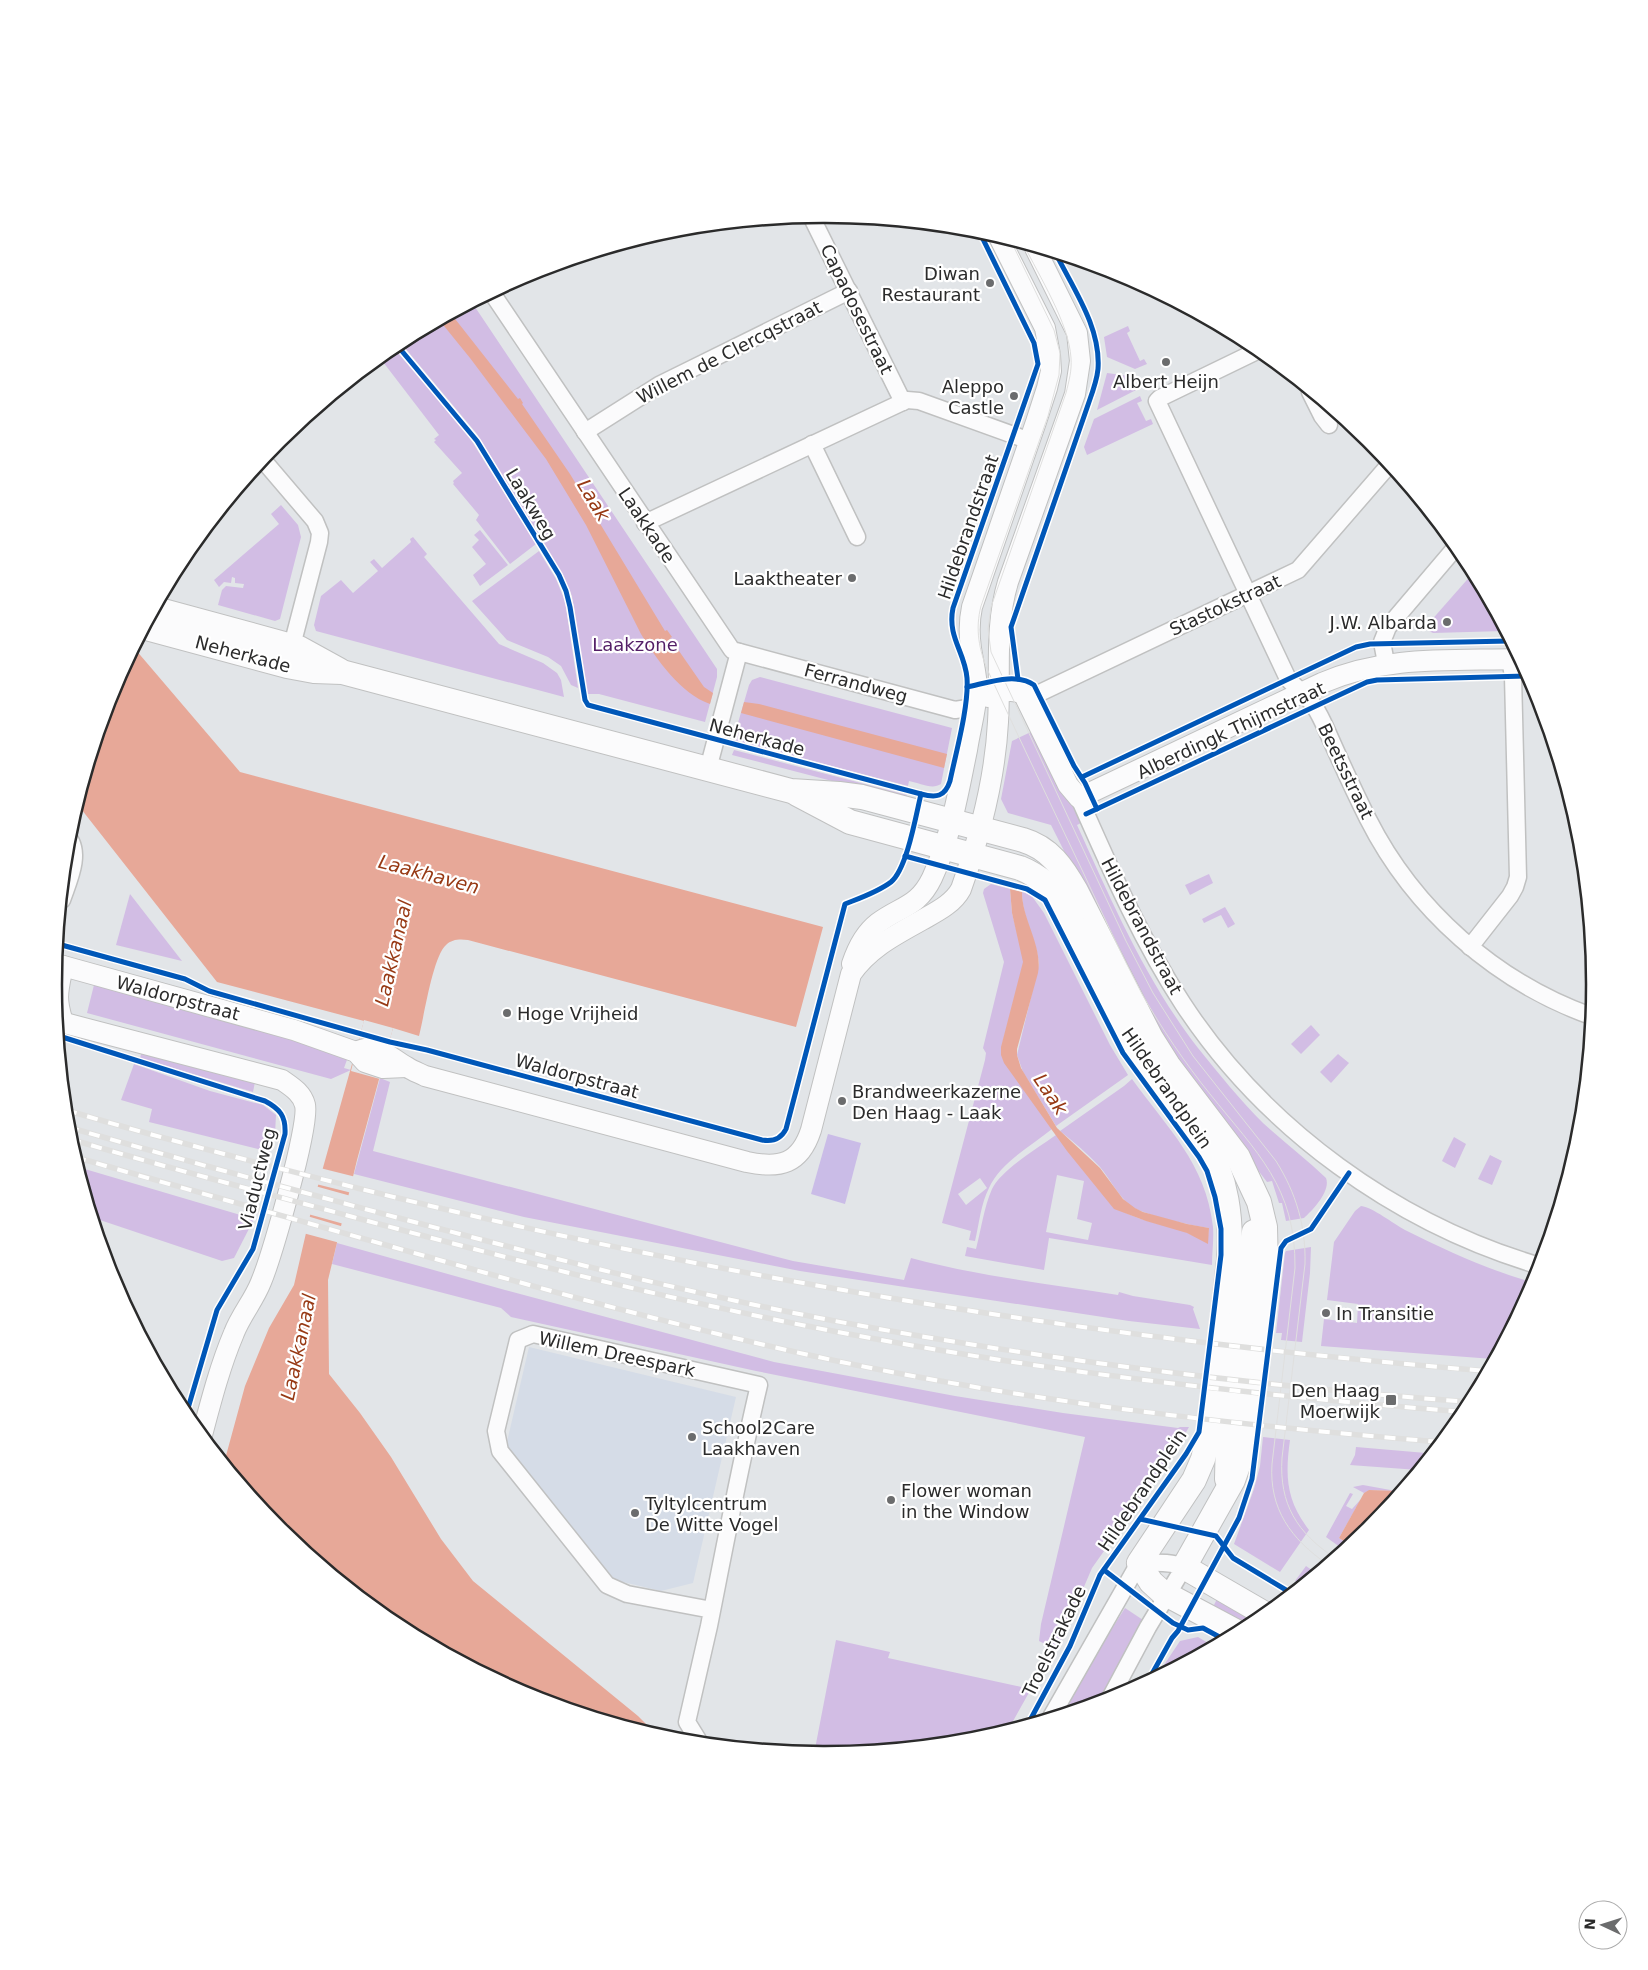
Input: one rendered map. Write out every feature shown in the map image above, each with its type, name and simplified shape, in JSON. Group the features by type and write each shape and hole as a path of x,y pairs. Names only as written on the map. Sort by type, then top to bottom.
{"main road":[{"name":"Neherkade","path":"161,611 290,656"},
{"name":"Neherkade","path":"151,629 290,656 310,652 342,672 791,791 839,794 862,798 980,828"},
{"name":"Neherkade","path":"791,791 833,815 850,822 944,848"},
{"name":"Hildebrandplein","path":"980,828 1031,842 1056,860 1081,900 1146,1030 1168,1064 1234,1152 1259,1202 1264,1220 1267,1249 1266,1271 1247,1439 1239,1466 1225,1496 1184,1567"},
{"name":"Hildebrandplein","path":"944,848 1029,872 1047,884 1057,895 1132,1042 1145,1063 1206,1144 1223,1162 1235,1188 1244,1226 1246,1277"},
{"name":"Hildebrandplein","path":"1194,1480 1203,1459 1210,1431 1230,1241 1229,1218 1223,1186 1206,1144"},
{"name":"Hildebrandplein","path":"1225,1496 1228,1436 1246,1277 1254,1232 1252,1189"},
{"name":"Hildebrandplein","path":"1139,1563 1194,1480 1220,1450 1228,1436"},
{"path":"1139,1563 1151,1582 1167,1594 1230,1629"},
{"path":"1184,1567 1258,1610"}],"street":[{"name":"Capadosestraat","path":"816,223 902,402"},
{"name":"Hildebrandstraat","path":"952,820 974,708 976,682 970,634 972,607 1048,388 1051,371 1051,359 1045,328 1003,245"},
{"path":"972,855 980,828 996,746 999,699 999,630 1004,598 1076,393 1080,358 1077,333 1038,254"},
{"name":"Willem de Clercqstraat","path":"585,432 652,388 848,291"},
{"name":"Laakkade","path":"495,298 730,648 739,652"},
{"name":"Beetsstraat","path":"1250,354 1157,400 1288,679 1314,706 1369,820 1388,853 1424,901 1453,932 1502,971 1539,993 1585,1013"},
{"path":"645,523 910,399 1030,440"},
{"path":"1316,404 1329,425"},
{"path":"812,444 856,537"},
{"path":"268,466 313,518 320,532 290,656"},
{"name":"Stastokstraat","path":"1030,706 1300,569 1385,470"},
{"path":"1386,663 1382,642 1388,627 1451,553"},
{"path":"708,769 739,652"},
{"name":"Ferrandweg","path":"739,652 953,709 974,708"},
{"name":"Alberdingk Thijmstraat","path":"1078,798 1301,692 1347,673 1386,663 1512,659"},
{"path":"1470,947 1510,896 1518,877 1514,663"},
{"path":"974,708 999,699 1008,691 1020,692 1030,706"},
{"name":"Hildebrandstraat","path":"1030,706 1068,785 1078,798 1142,933 1160,966 1184,1005 1214,1046 1268,1106 1332,1160 1398,1205 1459,1236 1533,1263"},
{"name":"Waldorpstraat","path":"849,984 853,960 865,937 879,922 914,903 932,879 952,820"},
{"name":"Waldorpstraat","path":"63,966 294,1030 356,1052 365,1062 385,1060 425,1076 747,1162 768,1165 782,1164 796,1157 809,1136 851,976 857,966 875,948 945,906 956,897 962,889 972,855"},
{"name":"Viaductweg","path":"64,1023 282,1080 296,1089 305,1104 306,1117 301,1142 273,1248 261,1282 234,1331 204,1427"},
{"name":"Willem Dreespark","path":"695,1735 687,1722 712,1610 759,1385 533,1334 518,1340 496,1431 500,1451 607,1585 627,1594 712,1610"},
{"path":"1115,1689 1167,1594 1184,1567 1171,1563 1139,1563"},
{"name":"Troelstrakade","path":"1055,1710 1139,1563"}],"shaded area":[{"path":"828,1134 861,1143 845,1204 811,1194"},
{"name":"Tyltylcentrum De Witte Vogel","path":"529,1347 736,1397 693,1583 661,1591 615,1580 506,1446"}],"green space":[{"name":"Laakzone","path":"476,308 717,669 717,677 705,722 599,694 587,694 572,596 564,577 477,434 406,349"},
{"path":"1128,326 1130,331 1127,333 1140,361 1144,359 1147,364 1135,369 1107,357 1104,337"},
{"path":"399,354 468,435 536,544 510,564 476,520 479,515 453,484 453,481 462,473 434,442 436,440 434,439 439,435 384,364"},
{"path":"1107,373 1129,376 1136,390 1097,410"},
{"path":"1140,396 1142,401 1137,403 1146,421 1151,419 1153,424 1087,455 1084,447 1094,419"},
{"path":"281,505 298,525 301,537 280,619 275,621 218,605 222,590 226,586 243,588 244,584 235,583 235,578 232,577 231,583 224,582 219,587 214,580 279,524 271,514"},
{"path":"480,530 508,565 480,586 473,575 486,564 472,547 479,540 474,535"},
{"path":"413,537 427,554 424,557 499,644 543,663 557,673 561,680 564,697 316,631 314,625 321,596 341,580 353,593 378,571 370,562 374,559 382,568 411,542 410,539"},
{"path":"539,551 556,579 565,601 578,688 571,685 561,666 548,657 507,640 472,601"},
{"path":"1468,579 1498,631 1433,633 1429,631 1429,623"},
{"path":"760,677 952,728 941,784 930,786 909,781 908,786 733,740 749,685 752,680"},
{"path":"1033,731 1064,796 1074,807 1083,822 1077,825 1131,940 1162,996 1179,1022 1198,1048 1254,1114 1326,1178 1327,1183 1324,1194 1304,1218 1286,1221 1282,1203 1279,1203 1272,1181 1267,1182 1170,1055 1139,1000 1051,825 1008,813 1001,799 1012,741"},
{"path":"734,750 907,795 905,800 732,755"},
{"path":"1209,874 1213,883 1190,895 1185,885"},
{"path":"991,884 1010,889 1012,913 1023,956 1023,965 1002,1045 1002,1057 1052,1129 1008,1163 994,1179 984,1200 975,1241 969,1240 971,1231 942,1223 985,1060 986,1053 983,1048 1004,962 983,893 984,889","holes":["980,1178 987,1188 966,1205 958,1194"]},
{"path":"1022,892 1031,895 1044,913 1110,1045 1128,1075 1056,1126 1023,1072 1017,1055 1039,964 1036,946 1024,911"},
{"path":"130,894 182,961 116,945"},
{"path":"1225,907 1235,924 1228,928 1221,915 1204,923 1202,919"},
{"path":"94,985 333,1050 348,1057 344,1068 351,1070 331,1079 87,1013"},
{"path":"1311,1025 1320,1035 1301,1054 1291,1044"},
{"path":"142,1051 255,1082 253,1092 140,1058"},
{"path":"1338,1054 1349,1063 1331,1083 1320,1072"},
{"path":"134,1064 210,1091 263,1105 276,1115 275,1134 270,1152 149,1122 152,1109 121,1100"},
{"path":"380,1078 390,1082 373,1151 793,1261 904,1280 911,1258 962,1270 1014,1279 1118,1295 1119,1292 1190,1305 1194,1307 1200,1329 1129,1321 800,1271 524,1217 354,1174"},
{"path":"1132,1079 1171,1130 1194,1165 1209,1204 1213,1227 1212,1265 1049,1238 1044,1270 965,1256 967,1247 976,1249 992,1189 1003,1174 1056,1135 1109,1202 1120,1210 1144,1220 1183,1231 1207,1243 1209,1228 1181,1223 1131,1206 1118,1193 1100,1167 1060,1131","holes":["1057,1175 1084,1181 1077,1219 1092,1223 1088,1240 1046,1232"]},
{"path":"1454,1137 1466,1144 1455,1168 1442,1161"},
{"path":"1490,1155 1502,1161 1492,1185 1478,1179"},
{"path":"85,1169 254,1219 234,1258 222,1261 100,1220"},
{"path":"1361,1206 1366,1207 1405,1230 1452,1253 1526,1280 1507,1322 1487,1359 1321,1346 1324,1319 1357,1323 1358,1304 1327,1300 1334,1242 1355,1211"},
{"path":"337,1243 774,1362 955,1396 1063,1413 1178,1428 1189,1427 1177,1448 1092,1568 1057,1650 1039,1641 1041,1624 1085,1437 756,1371 511,1317 501,1308 332,1264"},
{"path":"1311,1247 1302,1342 1281,1340 1282,1333 1276,1333 1285,1253 1286,1251"},
{"path":"1263,1437 1290,1440 1289,1487 1301,1519 1309,1530 1280,1572 1234,1544 1254,1489 1260,1466"},
{"path":"1356,1447 1425,1453 1411,1470 1350,1465 1355,1455"},
{"path":"1363,1485 1394,1491 1370,1490 1364,1493 1353,1487"},
{"path":"1350,1493 1353,1494 1346,1506 1352,1509 1361,1499 1339,1538 1344,1541 1338,1546 1326,1537"},
{"path":"1306,1566 1311,1570 1297,1582 1295,1581"},
{"path":"1218,1597 1249,1616 1238,1623 1212,1609"},
{"path":"1125,1608 1143,1620 1103,1693 1067,1706 1091,1662"},
{"path":"1198,1637 1207,1643 1163,1667 1180,1641"},
{"path":"836,1640 890,1652 888,1658 1031,1689 1012,1723 923,1740 874,1745 816,1746"}],"water":[{"path":"455,319 518,399 520,398 522,404 570,474 665,631 667,630 672,637 670,638 704,687 713,693 710,704 699,699 680,684 662,665 647,644 586,525 546,459 444,326"},
{"path":"139,653 240,772 823,927 796,1027 468,940 456,940 448,943 441,951 437,961 419,1036 393,1028 357,1160 328,1280 329,1374 391,1457 441,1539 473,1581 648,1726 579,1706 533,1689 487,1668 401,1618 360,1589 322,1558 251,1487 226,1456 245,1386 269,1328 294,1285 312,1207 364,1021 217,982 83,811 103,740 120,694"},
{"path":"744,702 759,704 947,754 944,768 741,713"},
{"path":"1010,889 1022,892 1025,913 1038,953 1039,963 1038,973 1017,1049 1021,1068 1057,1128 1100,1168 1123,1199 1143,1212 1209,1228 1208,1244 1187,1233 1114,1209 1067,1151 1004,1063 1001,1047 1023,962 1012,913"},
{"path":"1369,1490 1393,1491 1344,1541 1339,1538 1364,1493"}],"pier":[{"path":"364,1020 393,1028 380,1079 351,1071"},
{"path":"320,1168 356,1177 352,1193 316,1184"},
{"path":"315,1186 351,1196 344,1224 308,1214"},
{"path":"307,1216 344,1227 340,1243 303,1233"}],"tram line":[{"path":"1014,247 1054,330 1060,353 1059,375 1048,416 981,606 978,623 980,647 988,671 1142,994 1192,1070 1258,1154 1281,1193 1289,1215 1294,1240 1295,1268 1272,1464 1272,1480 1274,1495 1285,1522 1303,1544 1323,1561"},
{"path":"1027,251 1065,330 1069,344 1071,367 1066,393 991,607 988,629 991,652 1126,941 1153,993 1193,1056 1276,1161 1294,1198 1302,1223 1305,1264 1282,1458 1282,1474 1287,1503 1293,1516 1310,1538 1330,1554"}],"railway":[{"path":"74,1112 250,1161 500,1222 780,1279 920,1303 1061,1324 1345,1358 1480,1370"},
{"path":"76,1129 437,1228 664,1285 778,1310 914,1335 1072,1360 1231,1380 1461,1401"},
{"path":"79,1141 490,1253 627,1287 765,1318 974,1356 1113,1376 1254,1393 1455,1411"},
{"path":"83,1159 566,1295 798,1353 928,1379 1074,1402 1220,1421 1433,1441"}],"cycle path":[{"path":"64,946 185,979 209,991 390,1042 427,1050 762,1140 770,1141 779,1137 786,1129 845,904 880,889 891,882 897,875 910,841 921,794 935,796 943,793 950,781 959,743 966,702 967,678 966,669 952,628 953,608 1038,364 1034,343 984,240"},
{"path":"1018,679 1011,627 1092,394 1098,369 1098,354 1091,324 1060,261"},
{"name":"Laakweg","path":"402,351 477,441 559,575 570,607 585,700 588,705 921,794"},
{"path":"1082,777 1356,647 1370,644 1503,641"},
{"path":"1086,814 1367,682 1377,680 1520,676"},
{"path":"967,687 1010,679 1019,679 1034,685 1097,809"},
{"path":"905,856 1027,889 1045,900 1123,1053 1199,1157 1207,1171 1215,1197 1221,1229 1221,1255 1199,1432 1186,1454 1100,1575 1070,1646 1031,1718"},
{"path":"64,1038 265,1101 275,1107 283,1118 285,1134 253,1249 217,1310 189,1405"},
{"path":"1153,1672 1178,1631 1239,1518 1252,1479 1281,1248 1286,1241 1311,1229 1349,1173"},
{"path":"1140,1519 1216,1536 1233,1558 1286,1590"},
{"path":"1104,1570 1173,1623 1188,1630 1203,1628 1218,1636"}],"place":[{"name":"Diwan Restaurant","path":"990,283"},
{"name":"Albert Heijn","path":"1166,362"},
{"name":"Aleppo Castle","path":"1014,396"},
{"name":"Laaktheater","path":"852,578"},
{"name":"J.W. Albarda","path":"1447,622"},
{"name":"Hoge Vrijheid","path":"507,1013"},
{"name":"Brandweerkazerne Den Haag - Laak","path":"842,1101"},
{"name":"In Transitie","path":"1326,1313"},
{"name":"Den Haag Moerwijk","path":"1391,1400"},
{"name":"School2Care Laakhaven","path":"692,1437"},
{"name":"Flower woman in the Window","path":"891,1500"},
{"name":"Tyltylcentrum De Witte Vogel","path":"635,1513"}],"water label":[{"name":"Laak","path":"594,500"},
{"name":"Laakhaven","path":"429,874"},
{"name":"Laakkanaal","path":"393,953"},
{"name":"Laak","path":"1051,1094"},
{"name":"Laakkanaal","path":"298,1347"}]}
